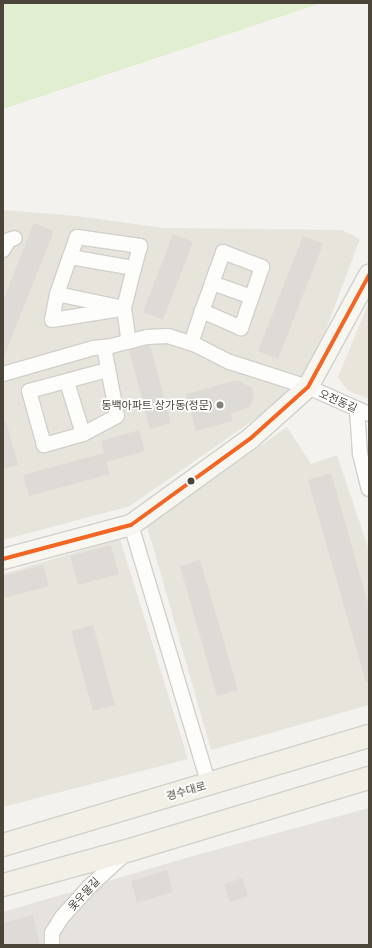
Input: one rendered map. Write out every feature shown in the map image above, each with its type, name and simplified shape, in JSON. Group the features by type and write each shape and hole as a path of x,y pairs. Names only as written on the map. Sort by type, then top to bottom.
{"main road":[{"name":"경수대로","path":"3,845 209,785 369,736"},
{"path":"3,885 130,850 369,778"}],"street":[{"path":"124,308 52,320 57,294 77,237 140,246 124,308 129,342"},
{"path":"3,250 9,240 15,238"},
{"path":"191,343 202,311 223,252 262,266 241,328 202,311"},
{"path":"70,256 134,268"},
{"path":"3,559 131,525 251,438 308,387 369,275"},
{"path":"212,283 252,297"},
{"path":"57,294 124,308"},
{"name":"오전동길","path":"3,374 147,337 168,336 191,343 230,362 308,387 363,411"},
{"path":"104,347 107,370 117,416 83,434 44,445 30,391 107,370"},
{"path":"67,382 83,434"},
{"path":"363,411 360,454 369,489"},
{"path":"131,525 209,785"},
{"name":"옻우물길","path":"52,945 52,933 62,918 89,886 130,850"}],"shaded area":[{"path":"3,210 76,216 164,228 342,230 360,239 311,369 278,403 130,506 3,540"},
{"path":"369,302 369,399 347,390 338,377"},
{"path":"287,427 311,464 337,455 369,550 369,705 211,750 147,526"},
{"path":"120,539 188,759 3,807 3,574"},
{"path":"369,808 369,945 3,945 3,912 193,856"}],"green space":[{"path":"3,3 322,3 3,109"}],"building":[{"path":"34,223 54,231 3,359 3,301"},
{"path":"173,234 193,242 163,320 143,312"},
{"path":"303,236 323,244 278,359 258,351"},
{"path":"150,345 171,423 150,429 129,350"},
{"name":"동백아파트 상가동(정문)","path":"238,380 252,388 254,398 250,407 231,414 233,421 196,431 186,394"},
{"path":"3,421 6,421 18,465 3,469"},
{"path":"139,430 145,451 106,462 110,474 29,496 23,475 104,453 105,456 101,441"},
{"path":"331,473 369,607 369,682 366,682 308,480"},
{"path":"111,545 119,574 78,585 70,556"},
{"path":"200,560 238,690 217,696 180,566"},
{"path":"43,565 49,586 3,598 3,576"},
{"path":"93,625 115,705 93,711 71,631"},
{"path":"167,870 173,892 137,903 131,881"},
{"path":"242,878 248,896 230,902 224,884"},
{"path":"33,915 40,945 3,945 3,923"}],"transit line":[{"path":"3,559 131,525 251,438 308,387 369,275"}],"place":[{"name":"동백아파트 상가동(정문)","path":"220,405"}]}
